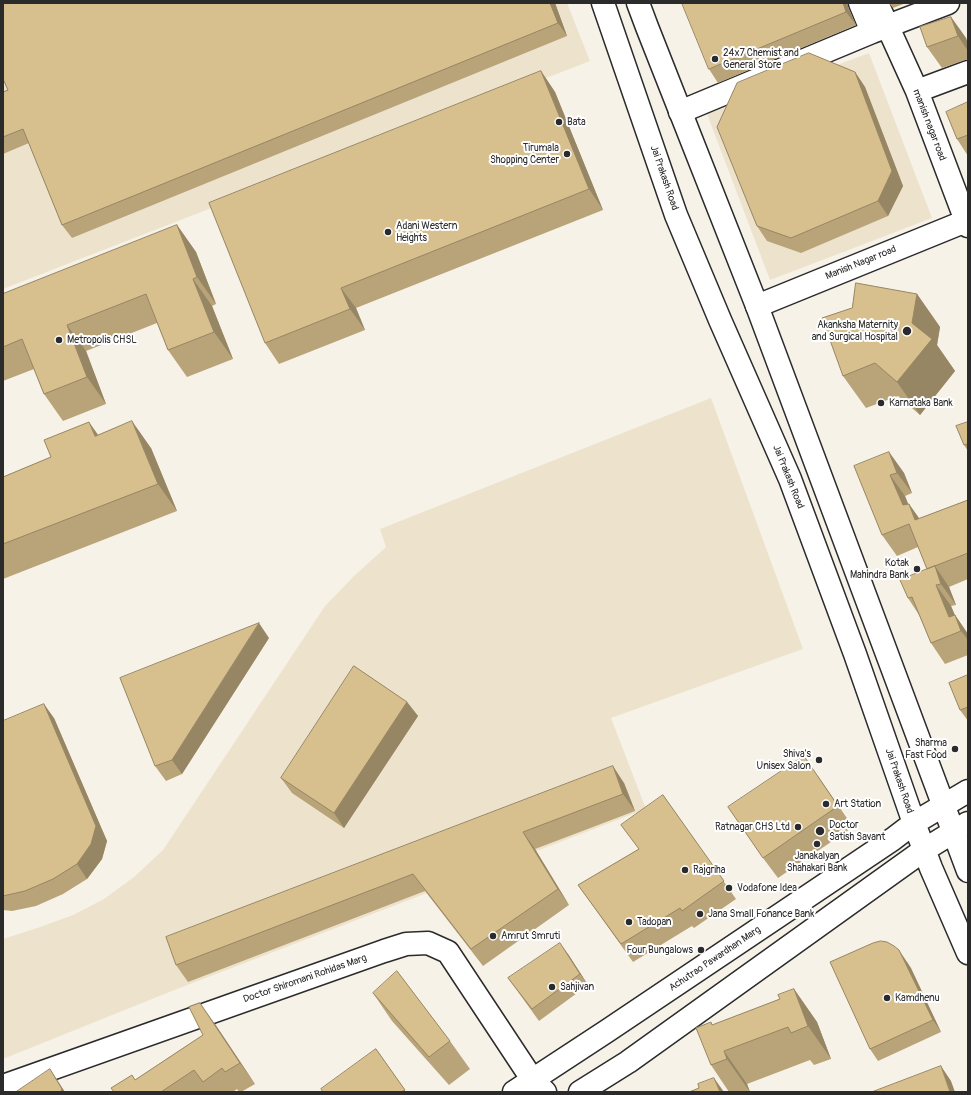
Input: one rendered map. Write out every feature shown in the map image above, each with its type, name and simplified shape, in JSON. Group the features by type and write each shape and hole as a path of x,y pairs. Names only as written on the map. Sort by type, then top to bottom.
{"main road":[{"name":"Jai Prakash Road","path":"603,3 676,215 720,320 790,479 855,654 924,850 968,953"},
{"path":"638,3 757,306 943,806 961,827 968,870"},
{"name":"manish nagar road","path":"860,3 881,14 917,91 967,224"},
{"path":"680,112 881,14 946,3"},
{"path":"917,91 968,72"},
{"name":"Manish Nagar road","path":"757,306 967,224"},
{"name":"Achutrao Pawardhan Marg","path":"514,1092 539,1086 607,1031 893,839 914,823 968,791"},
{"path":"580,1092 628,1062 924,850 961,827"},
{"name":"Doctor Shiromani Rohidas Marg","path":"3,1086 384,951 406,944 428,943 448,952 539,1086"}],"shaded area":[{"path":"3,3 567,3 590,61 3,289"},
{"path":"869,53 932,218 770,280 707,114"},
{"path":"711,398 803,649 611,718 646,809 177,989 3,1059 3,939 73,915 104,899 134,877 163,850 325,606 354,576 386,547 380,529"}],"building":[{"path":"3,3 550,3 558,23 62,225 23,129 3,137 3,92 8,90 3,79"},
{"path":"682,3 843,3 846,12 709,69"},
{"path":"951,17 958,36 927,47 920,27"},
{"path":"809,53 855,72 892,171 878,201 791,238 757,226 717,127 737,83"},
{"name":"Adani Western Heights","path":"541,71 589,189 341,288 350,309 265,343 209,203"},
{"path":"968,102 968,135 957,139 946,112"},
{"path":"177,225 197,277 193,279 214,332 168,350 146,294 67,325 87,377 44,394 22,339 3,347 3,294"},
{"path":"856,283 917,294 912,323 932,339 897,382 875,363 843,376 822,318 852,308"},
{"path":"132,421 158,484 3,544 3,477 51,457 44,440 89,422 95,436"},
{"path":"968,422 968,444 964,445 956,426"},
{"path":"889,452 897,473 890,475 903,505 909,504 915,520 968,500 968,553 927,569 909,524 882,535 854,466"},
{"path":"935,566 941,584 936,585 949,617 955,615 961,631 931,643 912,597 908,598 900,580"},
{"path":"259,623 172,760 155,766 120,678"},
{"path":"354,666 407,702 334,813 281,778"},
{"path":"968,675 968,707 960,710 949,683"},
{"path":"44,704 96,826 91,844 77,864 53,879 25,891 3,896 3,721"},
{"path":"804,756 838,806 763,858 728,807"},
{"path":"613,766 623,794 523,832 558,889 471,949 413,874 176,965 166,937"},
{"path":"663,795 724,881 682,911 680,908 621,944 578,885 639,849 621,825"},
{"name":"Kamdhenu","path":"881,941 887,942 899,950 933,1020 870,1049 830,962"},
{"name":"Sahjivan","path":"560,943 580,974 532,1009 508,978"},
{"path":"397,971 450,1041 429,1057 373,993"},
{"path":"794,989 808,1026 791,1033 788,1027 724,1051 727,1059 711,1065 696,1028 711,1022 712,1025 780,999 778,995"},
{"path":"200,1003 240,1063 225,1072 222,1068 203,1082 194,1070 161,1092 114,1092 111,1088 132,1075 135,1080 203,1035 189,1007"},
{"path":"376,1049 405,1090 401,1092 323,1092 321,1089"},
{"path":"941,1066 950,1092 872,1092"},
{"path":"50,1069 62,1089 62,1092 16,1092"},
{"path":"714,1078 720,1092 689,1092 699,1088 698,1084"}],"place":[{"name":"24x7 Chemist and General Store","path":"715,59"},
{"name":"Bata","path":"559,122"},
{"name":"Tirumala Shopping Center","path":"567,154"},
{"name":"Adani Western Heights","path":"388,232"},
{"name":"Akanksha Maternity and Surgical Hospital","path":"907,331"},
{"name":"Metropolis CHSL","path":"59,340"},
{"name":"Karnataka Bank","path":"881,403"},
{"name":"Kotak Mahindra Bank","path":"917,569"},
{"name":"Sharma Fast Food","path":"955,749"},
{"name":"Shiva's Unisex Salon","path":"819,760"},
{"name":"Art Station","path":"826,804"},
{"name":"Ratnagar CHS Ltd","path":"798,827"},
{"name":"Doctor Satish Savant","path":"820,831"},
{"name":"Janakalyan Shahakari Bank","path":"817,844"},
{"name":"Rajgriha","path":"685,870"},
{"name":"Vodafone Idea","path":"729,888"},
{"name":"Jana Small Fonance Bank","path":"700,914"},
{"name":"Tadopan","path":"629,922"},
{"name":"Amrut Smruti","path":"493,936"},
{"name":"Four Bungalows","path":"701,950"},
{"name":"Sahjivan","path":"552,987"},
{"name":"Kamdhenu","path":"887,998"}]}
